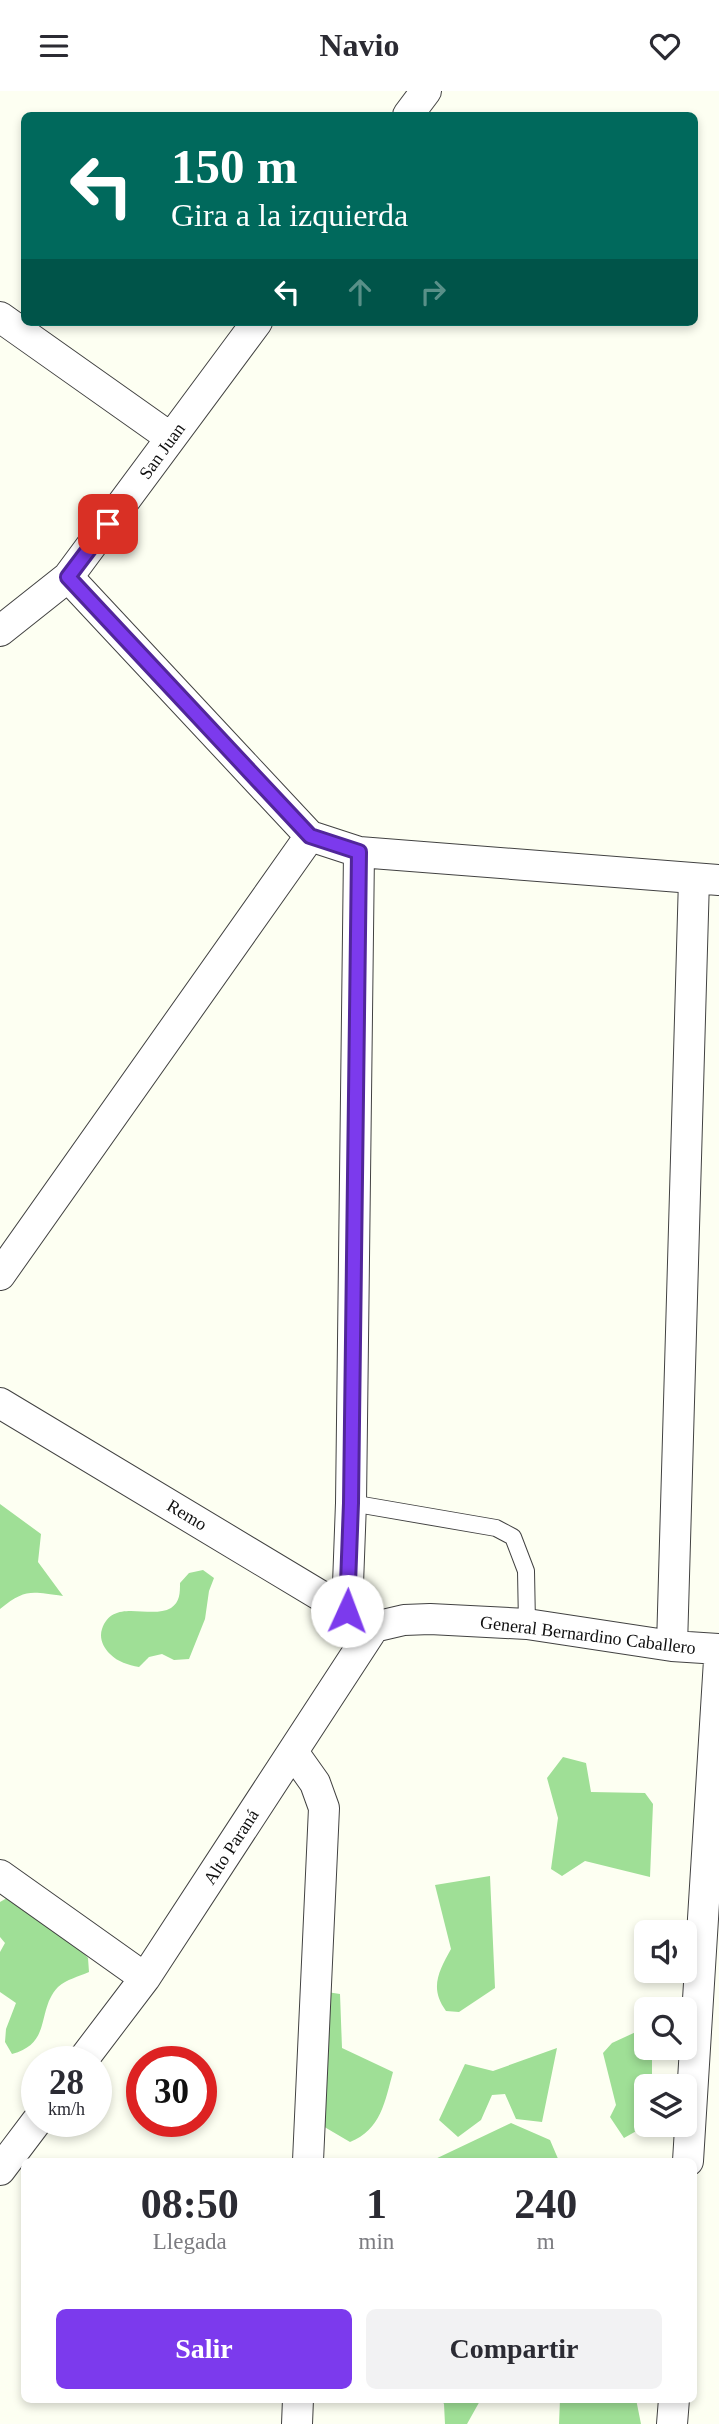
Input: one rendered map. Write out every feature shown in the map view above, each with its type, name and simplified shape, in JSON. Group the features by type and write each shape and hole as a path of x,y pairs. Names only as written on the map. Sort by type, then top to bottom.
{"street":[{"path":"410,112 426,91"},
{"path":"0,317 171,439"},
{"name":"San Juan","path":"0,631 68,577 254,326"},
{"path":"68,577 310,836 359,852 707,879 672,1646"},
{"path":"0,1275 310,836"},
{"path":"347,1611 351,1503 359,852"},
{"name":"Remo","path":"0,1403 374,1627"},
{"name":"General Bernardino Caballero","path":"374,1627 404,1620 430,1619 527,1624 672,1646 719,1649"},
{"name":"Alto Paraná","path":"93,2046 145,1978 374,1627"},
{"path":"688,2158 719,1660"},
{"path":"293,1752 315,1783 324,1808 309,2158"},
{"path":"0,1875 145,1978"},
{"path":"0,2170 25,2137"},
{"path":"297,2424 298,2403"},
{"path":"672,2424 674,2403"}],"lane":[{"path":"351,1503 496,1528 513,1537 526,1571 527,1624"}],"green space":[{"path":"0,1504 41,1534 38,1562 63,1596 29,1593 0,1609"},
{"path":"203,1570 214,1578 205,1619 189,1659 174,1660 162,1654 149,1657 139,1667 113,1657 102,1642 101,1636 107,1619 123,1611 153,1612 171,1608 178,1600 180,1583 189,1573"},
{"path":"563,1757 586,1763 591,1792 645,1793 653,1804 650,1877 585,1861 562,1876 551,1869 558,1818 547,1778"},
{"path":"490,1876 495,1988 459,2012 446,2011 437,1987 440,1972 451,1949 435,1885"},
{"path":"7,1898 78,1947 88,1958 89,1972 58,1987 51,1996 39,2034 28,2046 21,2046 21,2051 12,2054 5,2042 6,2029 16,2003 0,1992 0,1952 5,1943 0,1937 0,1902"},
{"path":"314,1990 340,1994 342,2048 393,2072 384,2104 375,2122 369,2130 350,2142 316,2122"},
{"path":"634,2033 634,2060 652,2060 652,2074 634,2074 634,2132 624,2138 610,2117 616,2105 603,2053 612,2043"},
{"path":"557,2048 542,2122 516,2119 505,2094 492,2095 481,2120 458,2137 439,2120 465,2064 493,2071"},
{"path":"511,2123 550,2140 558,2158 437,2158"},
{"path":"479,2403 467,2424 445,2424 444,2404"},
{"path":"560,2403 637,2403 641,2424 559,2424"}],"route":[{"path":"108,524 68,577 310,836 359,852 351,1503 347,1611"}]}
